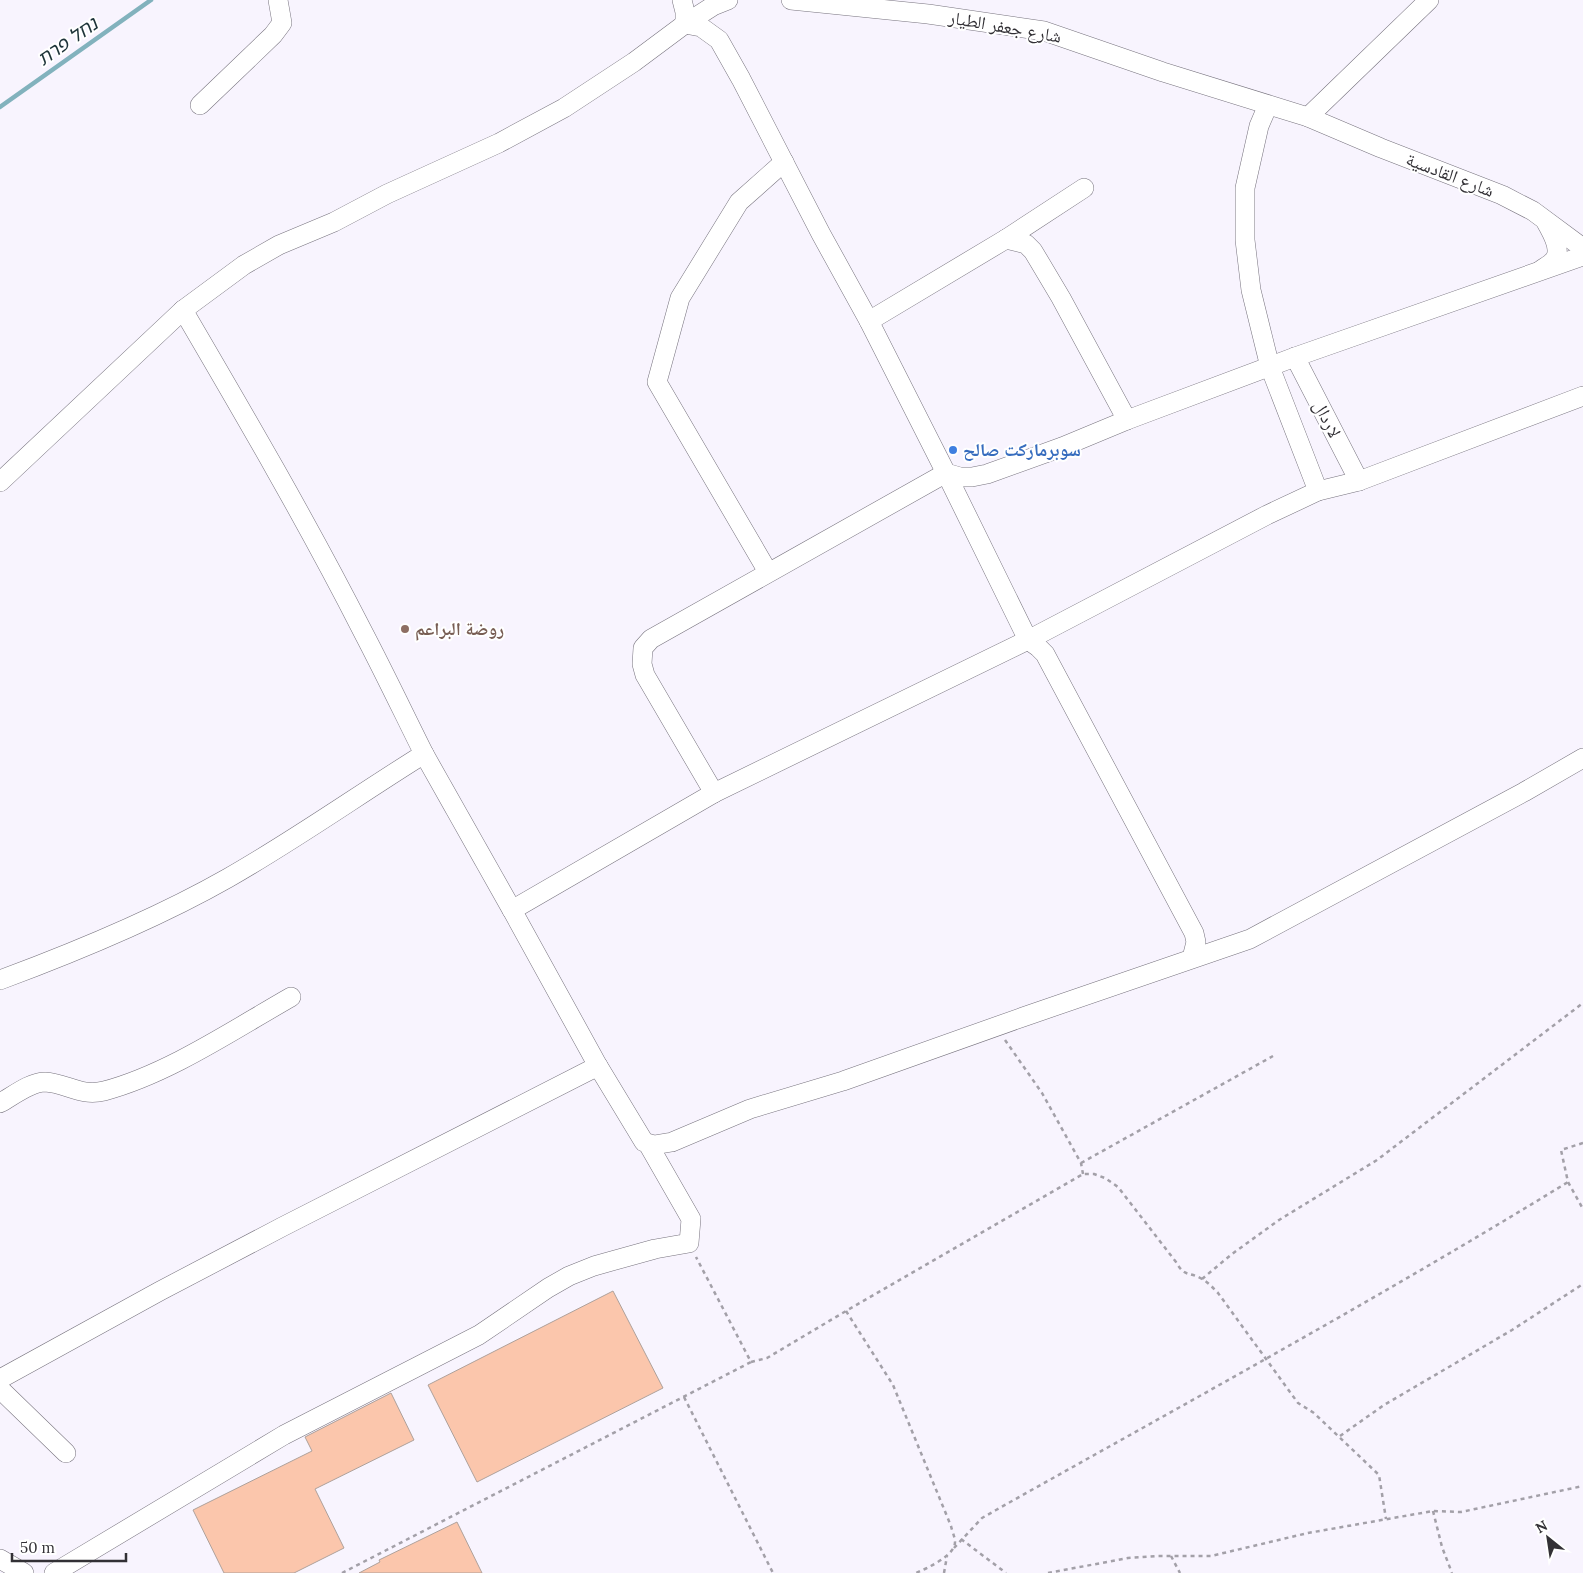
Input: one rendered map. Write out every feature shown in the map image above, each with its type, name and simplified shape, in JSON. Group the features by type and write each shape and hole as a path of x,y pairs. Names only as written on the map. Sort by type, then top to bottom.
{"street":[{"path":"200,105 274,35 282,23 278,0"},
{"path":"682,0 685,24"},
{"path":"0,482 183,310 244,265 279,245 334,222 387,194 499,143 564,108 634,62 685,24 713,6 728,0"},
{"name":"شارع جعفر الطيار","path":"791,0 928,14 1044,31 1163,72 1308,117"},
{"path":"1308,117 1429,0"},
{"path":"685,24 701,27 718,40 741,78 821,234 869,321 1028,640 1045,654 1194,933 1196,942 1192,958"},
{"path":"1268,105 1259,126 1246,188 1245,240 1251,290 1270,368 1318,491"},
{"name":"شارع القادسية","path":"1308,117 1381,148 1502,195 1545,219 1583,248"},
{"path":"768,572 656,382 680,298 738,202 784,162"},
{"path":"869,321 1006,239 1084,188"},
{"path":"1540,271 1554,260 1557,255 1557,246 1545,219"},
{"path":"1006,239 1026,244 1033,252 1061,298 1126,420"},
{"path":"714,792 645,675 642,664 643,648 652,639 946,473 960,477 987,474 1295,357 1583,256"},
{"path":"54,1573 284,1435 479,1335 569,1276 594,1266 655,1248 689,1242 691,1219 648,1144 644,1142 598,1066 424,754 364,633 320,551 183,310"},
{"name":"لاردال","path":"1295,357 1358,481"},
{"path":"512,910 714,792 1028,640 1267,515 1318,491 1358,481 1583,396"},
{"path":"0,980 134,925 195,896 301,834 424,754"},
{"path":"648,1144 662,1145 672,1142 750,1109 843,1081 996,1026 1250,939 1307,910 1583,758"},
{"path":"1194,933 1210,944 1224,947"},
{"path":"0,1103 31,1086 44,1082 78,1092 101,1092 132,1083 203,1047 291,997"},
{"path":"0,1379 160,1291 282,1227 598,1066"},
{"path":"0,1389 66,1453"},
{"path":"0,1559 24,1573"}],"path":[{"path":"1202,1279 1232,1254 1279,1220 1377,1160 1583,1003"},
{"path":"996,1026 1042,1093 1081,1163 1082,1174"},
{"path":"1081,1163 1273,1056"},
{"path":"1583,1143 1561,1150 1568,1182 1583,1209"},
{"path":"342,1573 751,1362 768,1358 1082,1174 1094,1174 1106,1178 1118,1188 1181,1271 1202,1279 1218,1293 1298,1403 1314,1413 1340,1436 1379,1475 1386,1519"},
{"path":"916,1573 947,1556 982,1518 1267,1358 1568,1182"},
{"path":"689,1242 751,1362"},
{"path":"1340,1436 1384,1405 1512,1330 1583,1284"},
{"path":"846,1311 892,1385 951,1526 955,1542 954,1548"},
{"path":"684,1397 773,1573"},
{"path":"1048,1573 1128,1558 1212,1556 1308,1532 1433,1511 1461,1512 1583,1486"},
{"path":"1433,1511 1442,1547 1452,1573"},
{"path":"962,1539 1006,1573"},
{"path":"944,1573 947,1556"},
{"path":"1170,1556 1180,1573"}],"building":[{"path":"613,1291 663,1388 477,1482 428,1385"},
{"path":"391,1393 414,1440 315,1489 344,1548 294,1573 224,1573 193,1510 312,1451 305,1437"},
{"path":"457,1522 482,1573 359,1573 380,1562 379,1560"}],"waterway":[{"name":"נחל פרת","path":"0,107 151,0"}],"place":[{"name":"سوبرماركت صالح","path":"953,450"},
{"name":"روضة البراعم","path":"405,629"}]}
